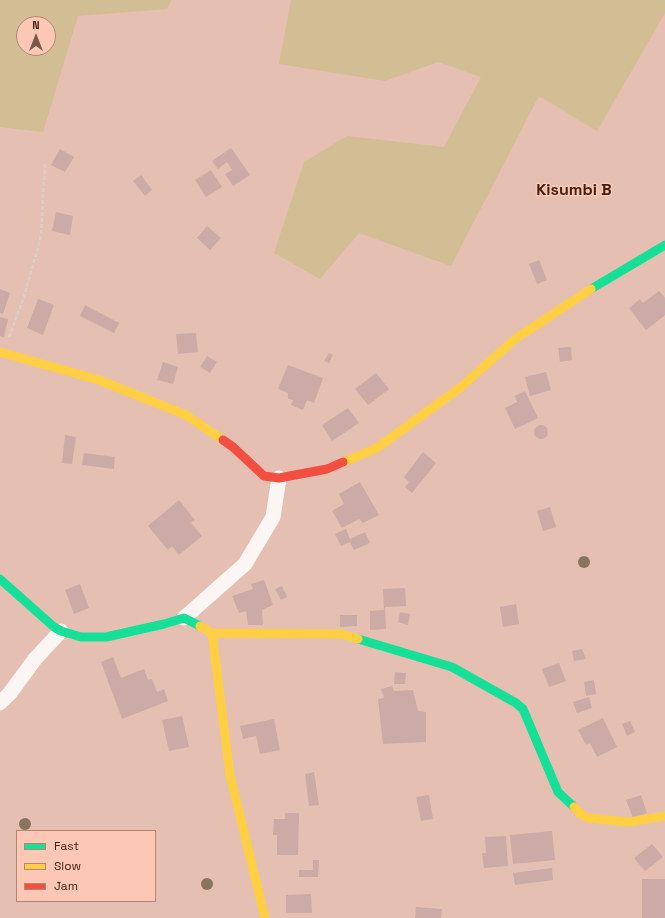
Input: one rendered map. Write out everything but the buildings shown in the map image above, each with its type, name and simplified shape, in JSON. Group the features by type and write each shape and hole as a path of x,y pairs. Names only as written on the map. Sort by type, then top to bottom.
{"street":[{"path":"1,352 99,380 186,415 233,447 264,476 279,478 327,469 376,448 461,387 515,338 576,298 665,245"},
{"path":"0,578 54,627 61,631 82,637 106,637 184,618 245,564 273,517 279,478"},
{"path":"184,618 212,633 342,634 452,667 524,709 558,792 582,815 588,818 629,822 665,816"},
{"path":"0,703 10,693 35,659 61,631"},
{"path":"212,633 230,775 265,918"}],"path":[{"path":"1,352 23,300 41,236 46,162"}],"shaded area":[{"path":"0,0 171,0 167,9 78,16 43,132 0,127"},
{"path":"291,0 665,0 665,13 597,131 539,96 451,266 359,233 320,279 274,253 304,162 347,136 444,147 481,77 438,62 385,81 279,64"}],"traffic: fast":[{"path":"591,289 665,245"},
{"path":"0,579 54,627 61,631 81,637 106,637 184,618 200,626"},
{"path":"358,639 452,667 516,703 523,709 558,792 574,807"}],"traffic: slow":[{"path":"343,462 377,448 461,387 515,339 591,289"},
{"path":"0,352 99,380 186,415 223,440"},
{"path":"200,626 212,633 342,634 358,639"},
{"path":"212,633 230,775 265,918"},
{"path":"574,807 582,815 588,818 629,822 665,816"}],"traffic: jam":[{"path":"223,440 233,447 264,476 279,478 327,469 343,462"}],"district":[{"name":"Kisumbi B","path":"574,191"}]}
